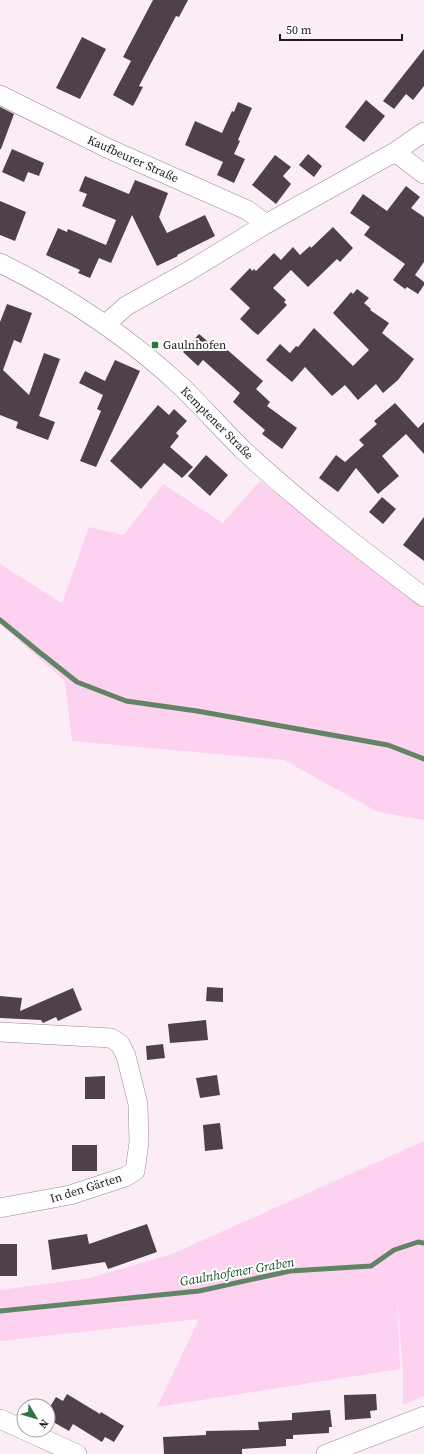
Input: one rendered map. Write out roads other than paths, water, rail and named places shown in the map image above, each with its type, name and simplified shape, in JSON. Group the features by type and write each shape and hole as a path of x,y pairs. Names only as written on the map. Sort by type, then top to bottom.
{"street":[{"name":"Kaufbeurer Straße","path":"0,95 107,148 247,210 266,224"},
{"path":"105,325 126,306 189,271 266,224 395,152 424,132"},
{"path":"395,152 424,174"},
{"name":"Kemptener Straße","path":"0,263 54,292 105,325 160,368 243,449 281,483 424,597"},
{"name":"In den Gärten","path":"0,1032 111,1038 120,1044 126,1056 138,1104 139,1142 135,1171 125,1177 70,1195 0,1208"},
{"path":"326,1454 424,1416"},
{"path":"0,1419 16,1426"},
{"path":"42,1438 77,1454"}],"waterway":[{"path":"0,620 44,656"},
{"path":"43,655 77,682 126,701 197,711 388,745 424,759"},
{"name":"Gaulnhofener Graben","path":"0,1311 199,1291 290,1271 371,1266 394,1250 418,1242 424,1243"}],"place":[{"name":"Gaulnhofen","path":"155,345"}]}
